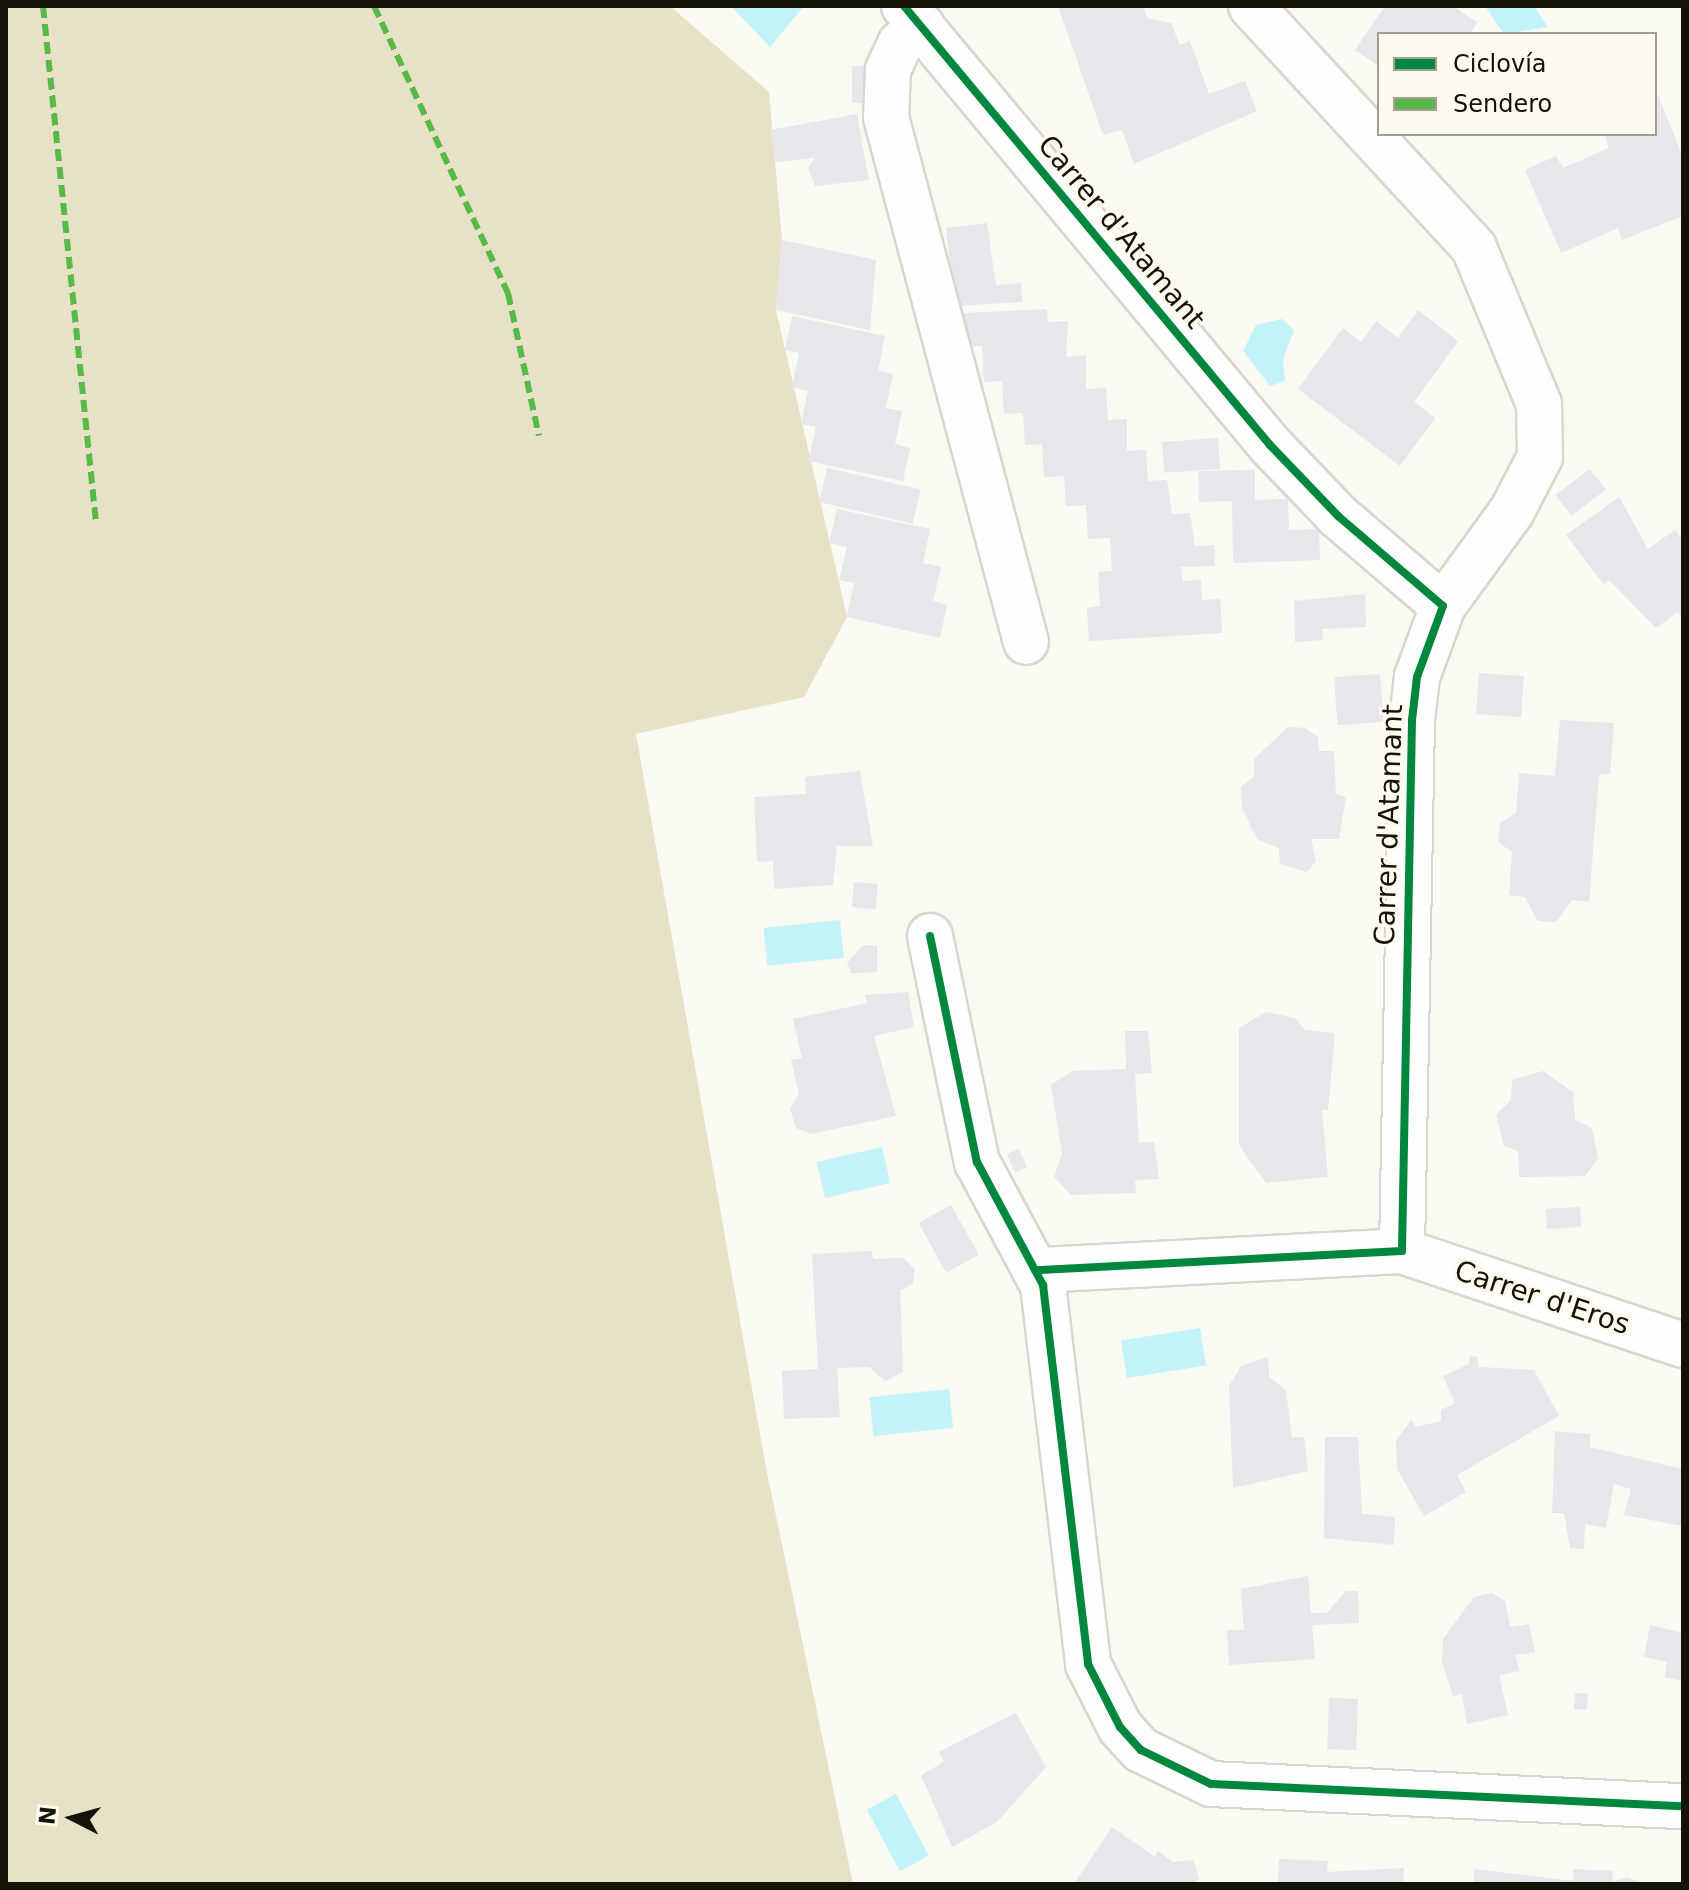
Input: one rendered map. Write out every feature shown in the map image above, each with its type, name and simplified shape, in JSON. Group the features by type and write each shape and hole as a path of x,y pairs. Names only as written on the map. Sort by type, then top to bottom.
{"street":[{"path":"1251,6 1474,248 1539,404 1540,457 1512,511 1443,606"},
{"name":"Carrer d'Atamant","path":"1026,642 886,117 888,70 913,16 1294,472 1443,606 1417,677 1412,720 1402,1251"},
{"path":"930,936 977,1162 1035,1270 1088,1664 1100,1699 1141,1750 1211,1784 1683,1806"},
{"path":"1035,1270 1402,1251"},
{"name":"Carrer d'Eros","path":"1402,1251 1683,1345"}],"shaded area":[{"path":"6,6 670,6 769,92 782,240 776,310 847,617 804,697 636,734 766,1468 853,1884 6,1884"}],"water":[{"path":"731,6 804,6 770,47"},
{"path":"1485,6 1534,6 1548,27 1517,32 1503,32"},
{"path":"1282,319 1294,330 1283,360 1285,381 1270,386 1243,351 1256,325"},
{"path":"840,920 844,958 767,966 763,928"},
{"path":"882,1147 890,1183 825,1198 817,1162"},
{"path":"1200,1328 1206,1366 1127,1378 1121,1341"},
{"path":"949,1389 953,1428 874,1436 869,1397"},
{"path":"896,1794 929,1856 900,1871 867,1809"}],"building":[{"path":"1058,6 1143,6 1147,18 1171,23 1180,45 1190,41 1209,94 1245,81 1257,111 1134,164 1122,130 1103,135"},
{"path":"1385,6 1452,6 1477,22 1471,32 1377,32 1377,65 1355,50"},
{"path":"852,66 865,66 865,103 852,103"},
{"path":"1657,93 1683,157 1683,216 1622,240 1618,228 1561,253 1525,170 1556,156 1563,168 1609,148 1605,136 1657,136"},
{"path":"857,114 869,180 815,186 808,168 815,158 776,162 770,130"},
{"path":"987,223 996,285 1021,283 1022,302 955,306 946,228"},
{"path":"782,240 876,260 870,330 776,310"},
{"path":"1047,309 1048,322 1068,321 1066,357 1086,355 1086,389 1106,388 1108,420 1127,419 1127,451 1146,450 1148,481 1167,480 1172,514 1190,513 1195,546 1214,545 1215,566 1181,567 1183,581 1201,580 1202,600 1220,599 1222,633 1089,641 1087,608 1100,606 1098,572 1112,571 1110,538 1088,539 1086,505 1066,506 1064,476 1044,477 1042,444 1025,445 1023,413 1004,414 1002,381 984,382 982,346 965,347 964,313"},
{"path":"1418,310 1458,341 1414,402 1435,418 1400,466 1298,389 1343,328 1361,342 1376,321 1398,338"},
{"path":"792,316 885,336 878,371 893,374 886,408 902,411 895,444 910,448 903,481 808,461 816,427 801,424 808,391 792,387 799,353 785,350"},
{"path":"1218,438 1220,469 1164,473 1162,442"},
{"path":"827,468 921,490 913,524 819,502"},
{"path":"1590,469 1606,490 1571,516 1556,495"},
{"path":"1255,470 1255,500 1288,499 1289,530 1319,529 1320,560 1233,563 1232,501 1199,502 1198,471"},
{"path":"1619,497 1648,549 1675,530 1683,540 1683,619 1678,612 1656,628 1609,580 1604,585 1566,535"},
{"path":"837,509 930,529 923,563 941,567 933,601 947,605 940,638 847,617 854,583 839,580 847,547 829,543"},
{"path":"1365,594 1366,627 1322,629 1323,640 1295,642 1294,601"},
{"path":"1479,673 1524,676 1521,717 1476,714"},
{"path":"1380,674 1383,722 1337,725 1334,677"},
{"path":"1560,720 1614,723 1610,774 1599,775 1589,902 1572,900 1556,922 1538,921 1525,897 1509,895 1512,852 1498,842 1500,823 1516,813 1519,773 1555,776"},
{"path":"1288,727 1305,728 1318,737 1319,751 1334,751 1336,794 1346,797 1339,839 1311,839 1316,861 1307,872 1280,864 1279,848 1257,839 1242,808 1241,787 1254,776 1254,759"},
{"path":"860,771 873,846 837,846 833,885 774,889 773,861 757,862 754,797 806,794 805,777"},
{"path":"854,882 878,884 876,909 852,907"},
{"path":"863,945 877,946 877,972 851,973 847,963"},
{"path":"908,992 914,1027 874,1036 896,1116 811,1134 796,1128 790,1109 799,1094 791,1060 802,1058 793,1019 867,1003 865,995"},
{"path":"1266,1012 1295,1018 1305,1030 1335,1033 1328,1110 1322,1110 1328,1177 1266,1183 1239,1145 1239,1028"},
{"path":"1125,1031 1148,1031 1152,1073 1135,1074 1139,1143 1154,1142 1159,1179 1135,1180 1136,1193 1071,1195 1054,1177 1062,1154 1051,1085 1072,1071 1126,1069"},
{"path":"1543,1071 1573,1092 1575,1120 1592,1128 1598,1159 1585,1176 1519,1177 1518,1151 1504,1146 1496,1115 1511,1100 1512,1080"},
{"path":"1019,1149 1027,1167 1015,1173 1007,1154"},
{"path":"951,1205 979,1255 946,1273 919,1223"},
{"path":"1580,1207 1581,1227 1547,1229 1546,1209"},
{"path":"872,1251 873,1259 903,1258 915,1269 913,1284 900,1290 903,1372 885,1381 869,1367 837,1368 840,1417 784,1419 782,1371 818,1369 812,1254"},
{"path":"1470,1356 1478,1357 1478,1367 1534,1370 1559,1416 1457,1475 1466,1492 1424,1516 1397,1469 1396,1441 1411,1420 1416,1427 1441,1421 1441,1410 1455,1403 1443,1376 1469,1364"},
{"path":"1268,1357 1269,1377 1286,1390 1292,1438 1304,1437 1308,1471 1233,1488 1229,1386 1241,1366"},
{"path":"1555,1431 1590,1434 1590,1447 1683,1469 1683,1526 1624,1515 1631,1489 1614,1484 1606,1528 1585,1524 1584,1549 1570,1548 1564,1513 1552,1513"},
{"path":"1325,1437 1358,1437 1362,1514 1395,1517 1394,1545 1324,1538"},
{"path":"1308,1576 1311,1613 1327,1613 1346,1591 1358,1591 1359,1623 1312,1625 1315,1659 1229,1665 1227,1630 1244,1630 1241,1589"},
{"path":"1492,1593 1505,1601 1510,1627 1529,1624 1535,1652 1515,1655 1520,1671 1499,1675 1508,1715 1467,1724 1462,1694 1453,1696 1442,1662 1443,1639 1474,1597"},
{"path":"1650,1625 1683,1633 1683,1681 1665,1677 1667,1662 1644,1657"},
{"path":"1575,1693 1588,1694 1587,1710 1574,1709"},
{"path":"1329,1698 1358,1699 1356,1750 1327,1749"},
{"path":"1016,1713 1046,1767 997,1822 952,1847 921,1775 944,1762 939,1752"},
{"path":"1112,1827 1155,1857 1158,1851 1173,1862 1193,1860 1199,1878 1195,1884 1074,1884"},
{"path":"1279,1859 1328,1861 1327,1872 1404,1868 1403,1884 1278,1884"},
{"path":"1474,1869 1574,1881 1573,1869 1613,1871 1612,1882 1627,1877 1645,1884 1474,1884"}],"marked path":[{"path":"43,6 96,522"},
{"path":"374,6 508,293 539,436"}],"cycle path":[{"path":"904,6 1270,445 1338,516 1443,606 1417,677 1412,720 1402,1251 1035,1270"},
{"path":"930,936 977,1162 1043,1285 1088,1664 1120,1727 1141,1750 1211,1784 1683,1806"}]}
